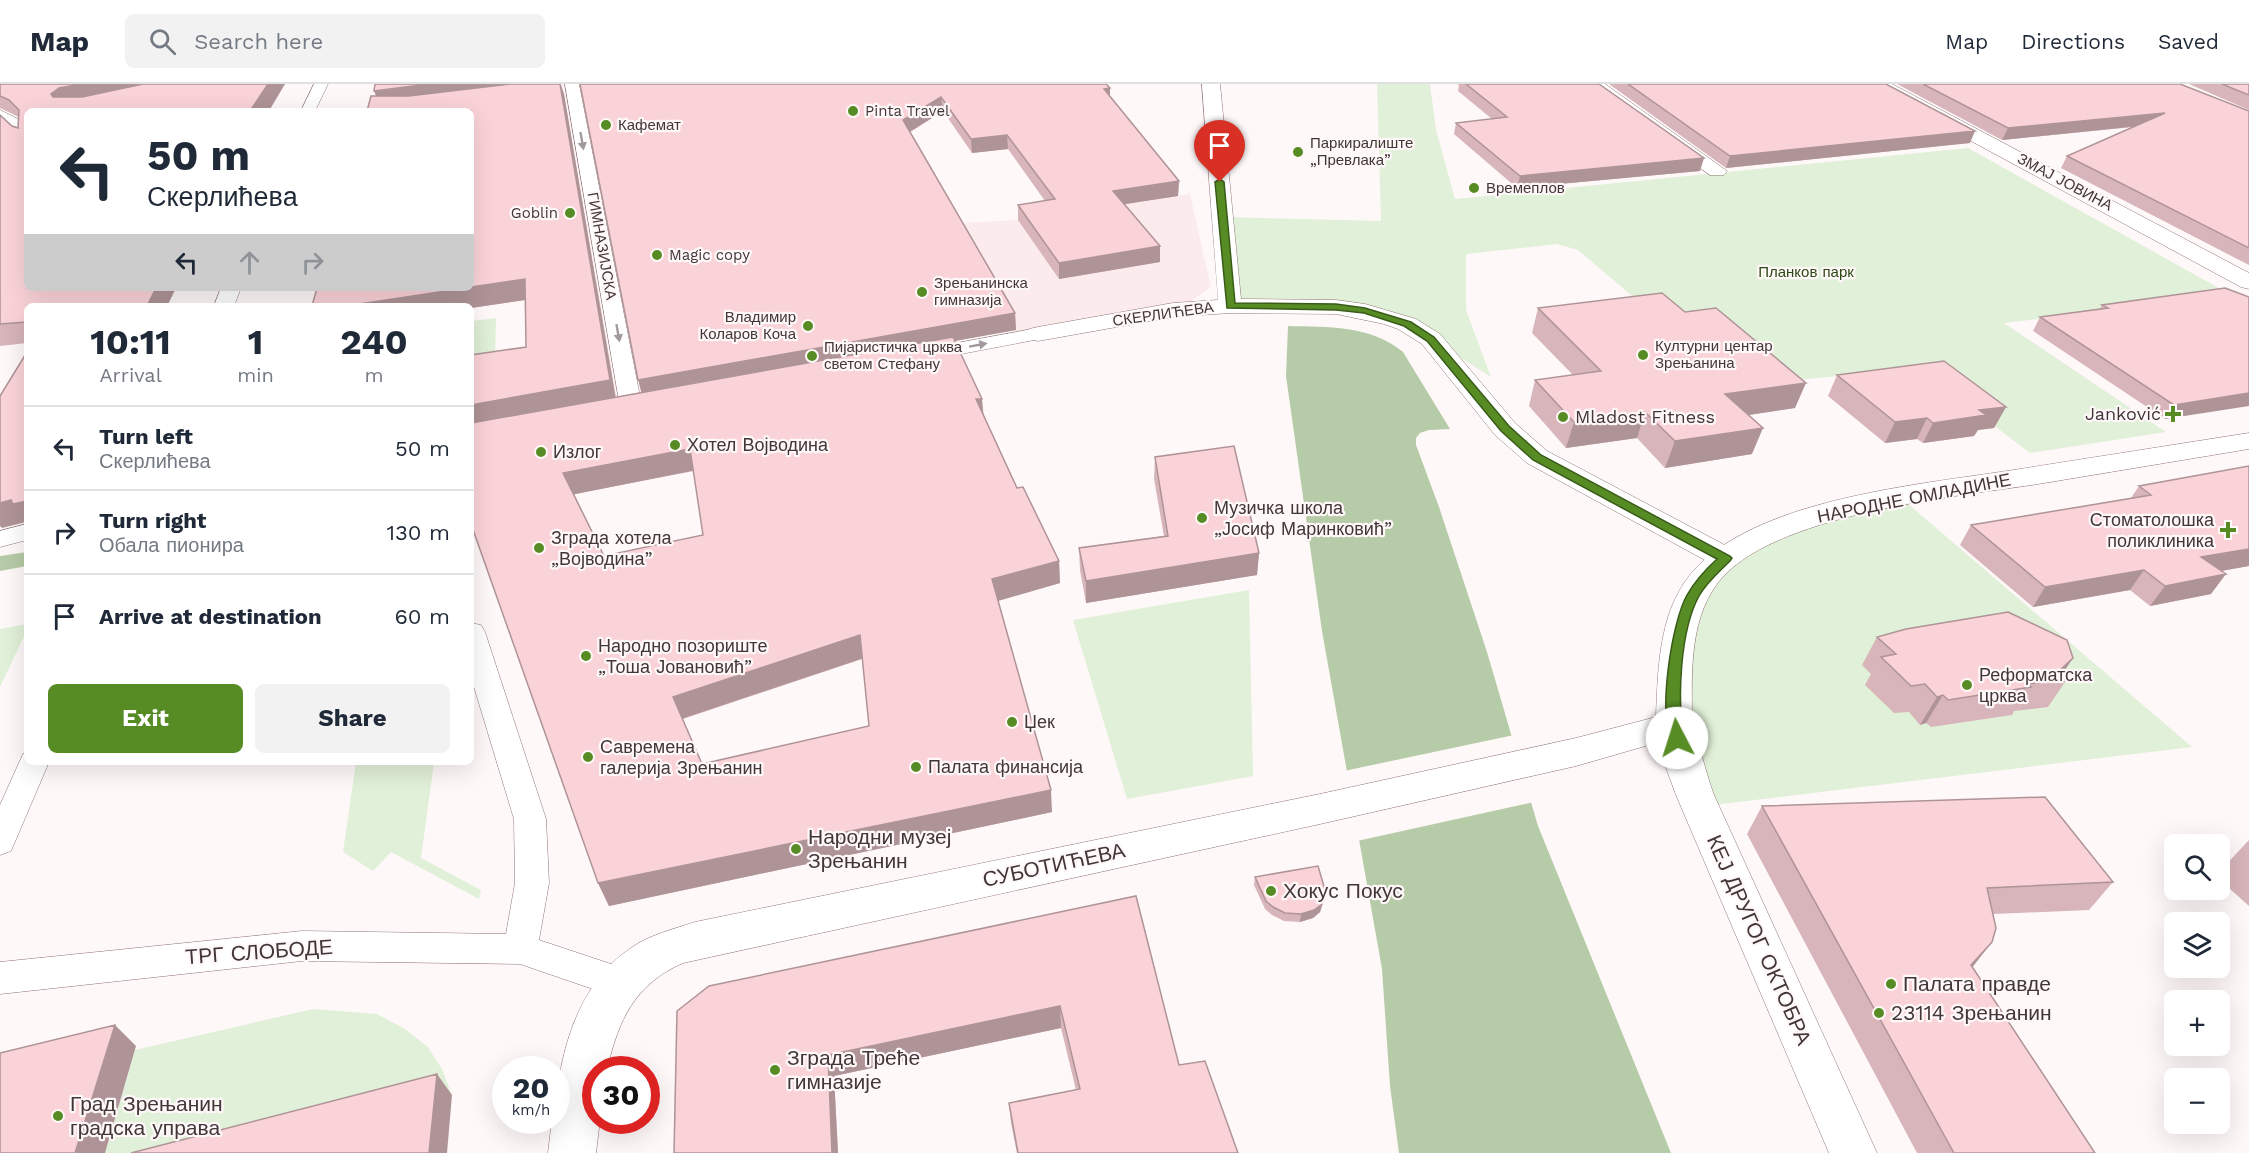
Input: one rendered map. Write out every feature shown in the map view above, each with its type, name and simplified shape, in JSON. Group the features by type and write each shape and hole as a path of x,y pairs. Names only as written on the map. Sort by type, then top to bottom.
{"street":[{"path":"309,108 321,84"},
{"path":"1211,84 1230,306"},
{"path":"1594,85 1618,84"},
{"name":"ЗМАЈ ЈОВИНА","path":"1880,84 2249,282"},
{"path":"1594,85 1717,171"},
{"name":"ГИМНАЗИЈСКА","path":"571,86 622,409 654,403"},
{"path":"13,119 24,134"},
{"name":"СКЕРЛИЋЕВА","path":"910,357 1173,310 1230,306 1336,307 1365,311 1407,324 1431,339 1505,429 1537,457 1725,558"},
{"name":"НАРОДНЕ ОМЛАДИНЕ","path":"1674,725 1675,668 1683,620 1692,596 1706,576 1725,558 1761,537 1796,522 1843,508 2249,441"},
{"path":"0,539 24,533"},
{"path":"474,642 530,819 532,883 520,949"},
{"name":"СУБОТИЋЕВА","path":"572,1153 579,1097 592,1036 605,1008 622,983 643,963 671,948 695,940 1320,809 1576,752 1674,725"},
{"name":"КЕЈ ДРУГОГ ОКТОБРА","path":"1674,725 1684,765 1695,795 1852,1153"},
{"path":"0,842 33,765"},
{"name":"ТРГ СЛОБОДЕ","path":"0,978 302,946 520,949 622,983"}],"shaded area":[{"path":"1190,194 1211,287 1190,302 1018,333 997,297 836,243 963,223 1018,220"},
{"path":"1288,326 1348,329 1363,332 1390,343 1403,352 1450,429 1420,433 1416,438 1416,445 1487,652 1538,826 1671,1153 1399,1153 1390,1086 1382,969 1322,631 1286,376"},
{"path":"24,552 24,567 0,571 0,556"}],"green space":[{"name":"Планков парк","path":"1377,84 1430,84 1436,130 1455,199 1968,148 2233,296 2004,323 2166,432 2030,453 1918,368 1769,383 1659,319 1578,250 1557,244 1466,254 1466,310 1491,377 1407,324 1379,314 1230,306 1223,217 1381,221"},
{"path":"496,318 495,357 474,360 474,321"},
{"path":"1900,497 2192,747 1713,805 1675,668 1692,596 1761,537"},
{"path":"1249,590 1253,776 1127,799 1073,620"},
{"path":"24,625 24,636 0,687 0,629"},
{"path":"356,765 434,765 421,858 481,890 479,899 391,852 373,871 343,852"},
{"path":"313,1009 377,1014 405,1029 428,1047 442,1069 452,1095 230,1153 105,1153 135,1050"}],"pier":[{"path":"1514,735 1534,802 1357,841 1344,771"}],"building":[{"path":"0,84 81,84 59,88 51,94 53,97 82,97 143,84 268,84 252,108 24,108 24,291 154,291 148,303 24,303 24,322 0,324 0,115 12,126 18,128 19,110 9,100 0,96"},
{"path":"375,84 429,84 374,91"},
{"path":"510,84 560,84 610,380 474,404 474,355 526,347 525,279 474,287 474,108 368,108 371,96 409,96"},
{"path":"580,84 1106,84 1110,88 1104,89 1179,181 1113,191 1160,246 1059,263 1018,205 1055,199 1007,135 971,139 941,97 903,120 1015,313 638,380"},
{"path":"1466,84 1599,84 1704,158 1520,176 1456,123 1507,117"},
{"path":"1628,84 1886,84 1975,131 1730,156"},
{"path":"1923,84 2180,84 2249,111 2249,248 2067,156 2165,113 2008,128"},
{"path":"2222,84 2249,84 2249,95"},
{"path":"2225,288 2249,297 2249,393 2174,405 2040,317 2108,308 2102,305"},
{"path":"316,291 446,291 366,303 313,303"},
{"name":"Културни центар Зрењанина","path":"1662,293 1685,312 1716,308 1806,383 1725,394 1763,428 1675,441 1645,412 1574,422 1535,380 1601,371 1538,308"},
{"path":"953,337 982,399 976,399 1017,488 1023,487 1059,561 992,579 1051,790 598,883 474,532 474,422","holes":["690,449 703,535 604,556 563,473","860,635 869,726 702,764 673,697"]},
{"path":"24,357 24,502 13,504 11,500 0,503 0,396"},
{"path":"1944,361 2006,407 1979,410 1986,415 1933,423 1927,418 1895,422 1837,375"},
{"name":"Музичка школа „Јосиф Маринковић”","path":"1234,446 1259,553 1086,581 1079,548 1168,536 1155,457"},
{"path":"2249,466 2249,549 2201,557 2226,574 2165,586 2144,570 2045,587 1971,525 2151,495 2139,486"},
{"path":"2008,612 2067,640 2073,658 2059,671 2067,679 2028,684 2031,687 1948,700 1943,695 1937,697 1925,684 1911,686 1881,657 1896,654 1877,637 1906,629"},
{"name":"Палата правде","path":"2045,797 2113,882 1987,888 1996,928 1992,942 1971,965 2095,1153 1954,1153 1762,806"},
{"path":"1318,866 1326,893 1322,904 1314,910 1301,914 1285,913 1273,907 1266,901 1255,877"},
{"path":"1136,896 1179,1065 1205,1061 1238,1153 1018,1153 1009,1103 1080,1089 1060,1006 828,1055 832,1153 674,1153 677,1011 709,986"},
{"name":"Град Зрењанин градска управа","path":"115,1025 75,1153 0,1153 0,1053"},
{"path":"437,1074 429,1153 131,1153"}],"place":[{"name":"Pinta Travel","path":"853,111"},
{"name":"Кафемат","path":"606,125"},
{"name":"Паркиралиште „Превлака”","path":"1298,152"},
{"name":"Времеплов","path":"1474,188"},
{"name":"Goblin","path":"570,213"},
{"name":"Magic copy","path":"657,255"},
{"name":"Зрењанинска гимназија","path":"922,292"},
{"name":"Владимир Коларов Коча","path":"808,326"},
{"name":"Културни центар Зрењанина","path":"1643,355"},
{"name":"Пијаристичка црква светом Стефану","path":"812,356"},
{"name":"Janković","path":"2173,414"},
{"name":"Mladost Fitness","path":"1563,417"},
{"name":"Хотел Војводина","path":"675,445"},
{"name":"Излог","path":"541,452"},
{"name":"Музичка школа „Јосиф Маринковић”","path":"1202,518"},
{"name":"Стоматолошка поликлиника","path":"2228,530"},
{"name":"Зграда хотела „Војводина”","path":"539,548"},
{"name":"Народно позориште „Тоша Јовановић”","path":"586,656"},
{"name":"Реформатска црква","path":"1967,685"},
{"name":"Џек","path":"1012,722"},
{"name":"Савремена галерија Зрењанин","path":"588,757"},
{"name":"Палата финансија","path":"916,767"},
{"name":"Народни музеј Зрењанин","path":"796,849"},
{"name":"Хокус Покус","path":"1271,891"},
{"name":"Палата правде","path":"1891,984"},
{"name":"23114 Зрењанин","path":"1879,1013"},
{"name":"Зграда Треће гимназије","path":"775,1070"},
{"name":"Град Зрењанин градска управа","path":"58,1116"}],"route":[{"path":"1220,182 1230,306 1336,307 1365,311 1407,324 1431,339 1505,429 1537,457 1555,469 1725,558 1706,576 1692,596 1683,620 1675,668 1674,725 1677,738"}]}
